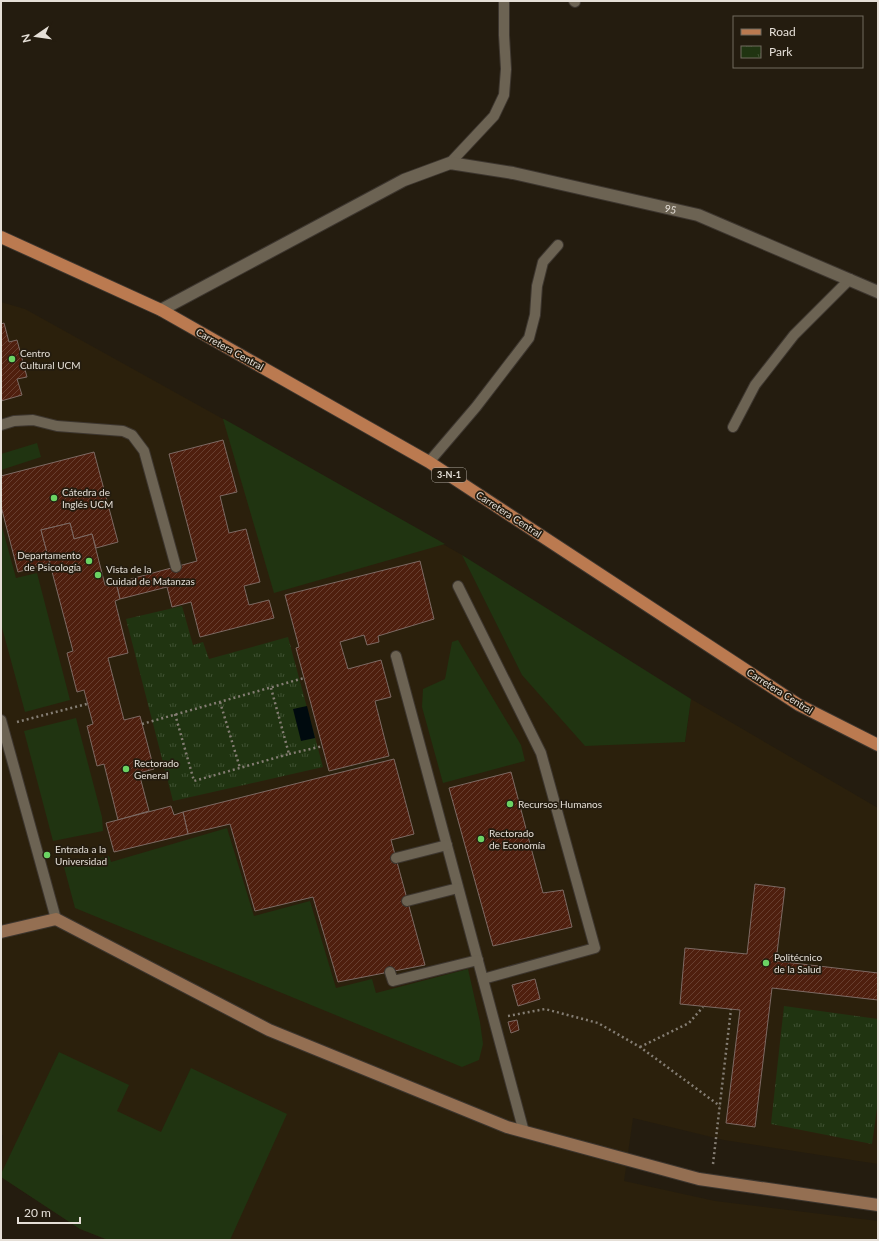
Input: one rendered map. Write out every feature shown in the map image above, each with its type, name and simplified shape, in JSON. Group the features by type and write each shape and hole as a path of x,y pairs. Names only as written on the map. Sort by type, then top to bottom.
{"main road":[{"name":"Carretera Central","path":"1,237 161,310 429,462 799,705 878,745"}],"street":[{"name":"95","path":"450,163 514,173 698,215 878,292"},
{"path":"161,310 404,180 450,163"},
{"path":"1,932 56,919 269,1030 507,1127 699,1179 878,1205"}],"lane":[{"path":"450,163 494,116 504,95 506,69 504,1"},
{"path":"429,462 476,407 529,338 535,315 537,286 543,262 558,245"},
{"path":"733,427 755,385 794,334 850,279"},
{"path":"1,425 14,421 33,420 57,426 122,431 132,435 144,451 176,567"},
{"path":"458,586 541,753 595,948 483,979"},
{"path":"396,656 524,1132"},
{"path":"2,723 56,919"},
{"path":"396,858 447,845"},
{"path":"407,901 458,888"},
{"path":"390,972 393,981 478,960"}],"path":[{"path":"142,724 304,678"},
{"path":"271,688 290,754"},
{"path":"220,702 240,768"},
{"path":"2,723 88,704"},
{"path":"175,714 194,781 323,746"},
{"path":"640,1047 689,1023 703,1006"},
{"path":"494,1019 546,1008 598,1023 640,1047 720,1106"},
{"path":"711,1180 731,1009"}],"shaded area":[{"path":"1,302 25,309 223,419 462,555 522,675 685,742 691,699 878,808 878,1164 724,1140 633,1118 624,1181 715,1201 878,1221 878,1240 108,1240 80,1229 1,1177 3,1135 1,1135"},
{"path":"307,706 315,738 301,741 293,709"}],"green space":[{"path":"224,419 445,544 274,593"},
{"path":"37,443 41,457 1,470 1,454"},
{"path":"1,523 16,578 37,573 70,700 25,712 1,624"},
{"path":"462,555 691,699 685,742 585,746 522,675"},
{"path":"182,606 193,645 203,642 209,659 288,637 323,767 173,801 126,619"},
{"path":"458,640 521,745 525,761 443,783 422,707 423,689 445,679 452,642"},
{"path":"76,718 102,817 103,831 53,841 24,731"},
{"path":"227,828 254,916 310,901 336,988 372,979 376,993 468,969 480,1022 483,1044 479,1060 462,1067 75,908 64,867 109,856 111,862"},
{"path":"784,1006 878,1019 878,1101 872,1144 771,1124"},
{"path":"59,1052 129,1085 117,1111 161,1132 191,1068 287,1114 230,1240 108,1240 80,1229 1,1177 1,1174"}],"building":[{"name":"Centro Cultural UCM","path":"4,323 9,342 17,340 27,377 17,379 22,395 1,401 1,324"},
{"path":"223,440 237,492 220,496 229,533 246,529 260,582 244,586 249,605 269,600 274,618 200,637 191,602 172,607 167,587 120,599 116,583 197,561 169,454"},
{"path":"94,452 118,542 96,548 92,534 74,539 70,523 41,530 50,563 18,572 1,506 1,476"},
{"path":"70,523 74,539 92,534 105,585 116,583 120,599 115,601 128,653 108,658 124,720 140,716 154,769 139,773 149,811 118,820 104,764 97,766 87,726 93,724 84,690 77,692 67,653 73,651 41,530"},
{"path":"420,561 434,619 378,636 379,642 367,645 364,635 340,642 348,669 381,660 391,697 375,701 389,756 329,771 296,648 299,647 285,595"},
{"path":"394,759 414,834 391,840 425,965 338,982 313,897 255,911 230,824 188,834 183,812"},
{"path":"511,772 543,893 563,890 572,927 493,946 449,788"},
{"path":"171,806 174,815 183,812 188,834 114,852 106,823"},
{"path":"755,884 785,888 776,961 878,973 878,1000 772,988 755,1127 726,1123 740,1010 680,1004 685,948 747,954"},
{"path":"535,979 540,999 518,1006 512,985"},
{"path":"517,1020 519,1030 511,1033 508,1022"}],"place":[{"name":"Centro Cultural UCM","path":"12,359"},
{"name":"Cátedra de Inglés UCM","path":"54,498"},
{"name":"Departamento de Psicología","path":"89,561"},
{"name":"Vista de la Cuidad de Matanzas","path":"98,575"},
{"name":"Rectorado General","path":"126,769"},
{"name":"Recursos Humanos","path":"510,804"},
{"name":"Rectorado de Economía","path":"481,839"},
{"name":"Entrada a la Universidad","path":"47,855"},
{"name":"Politécnico de la Salud","path":"766,963"}]}
